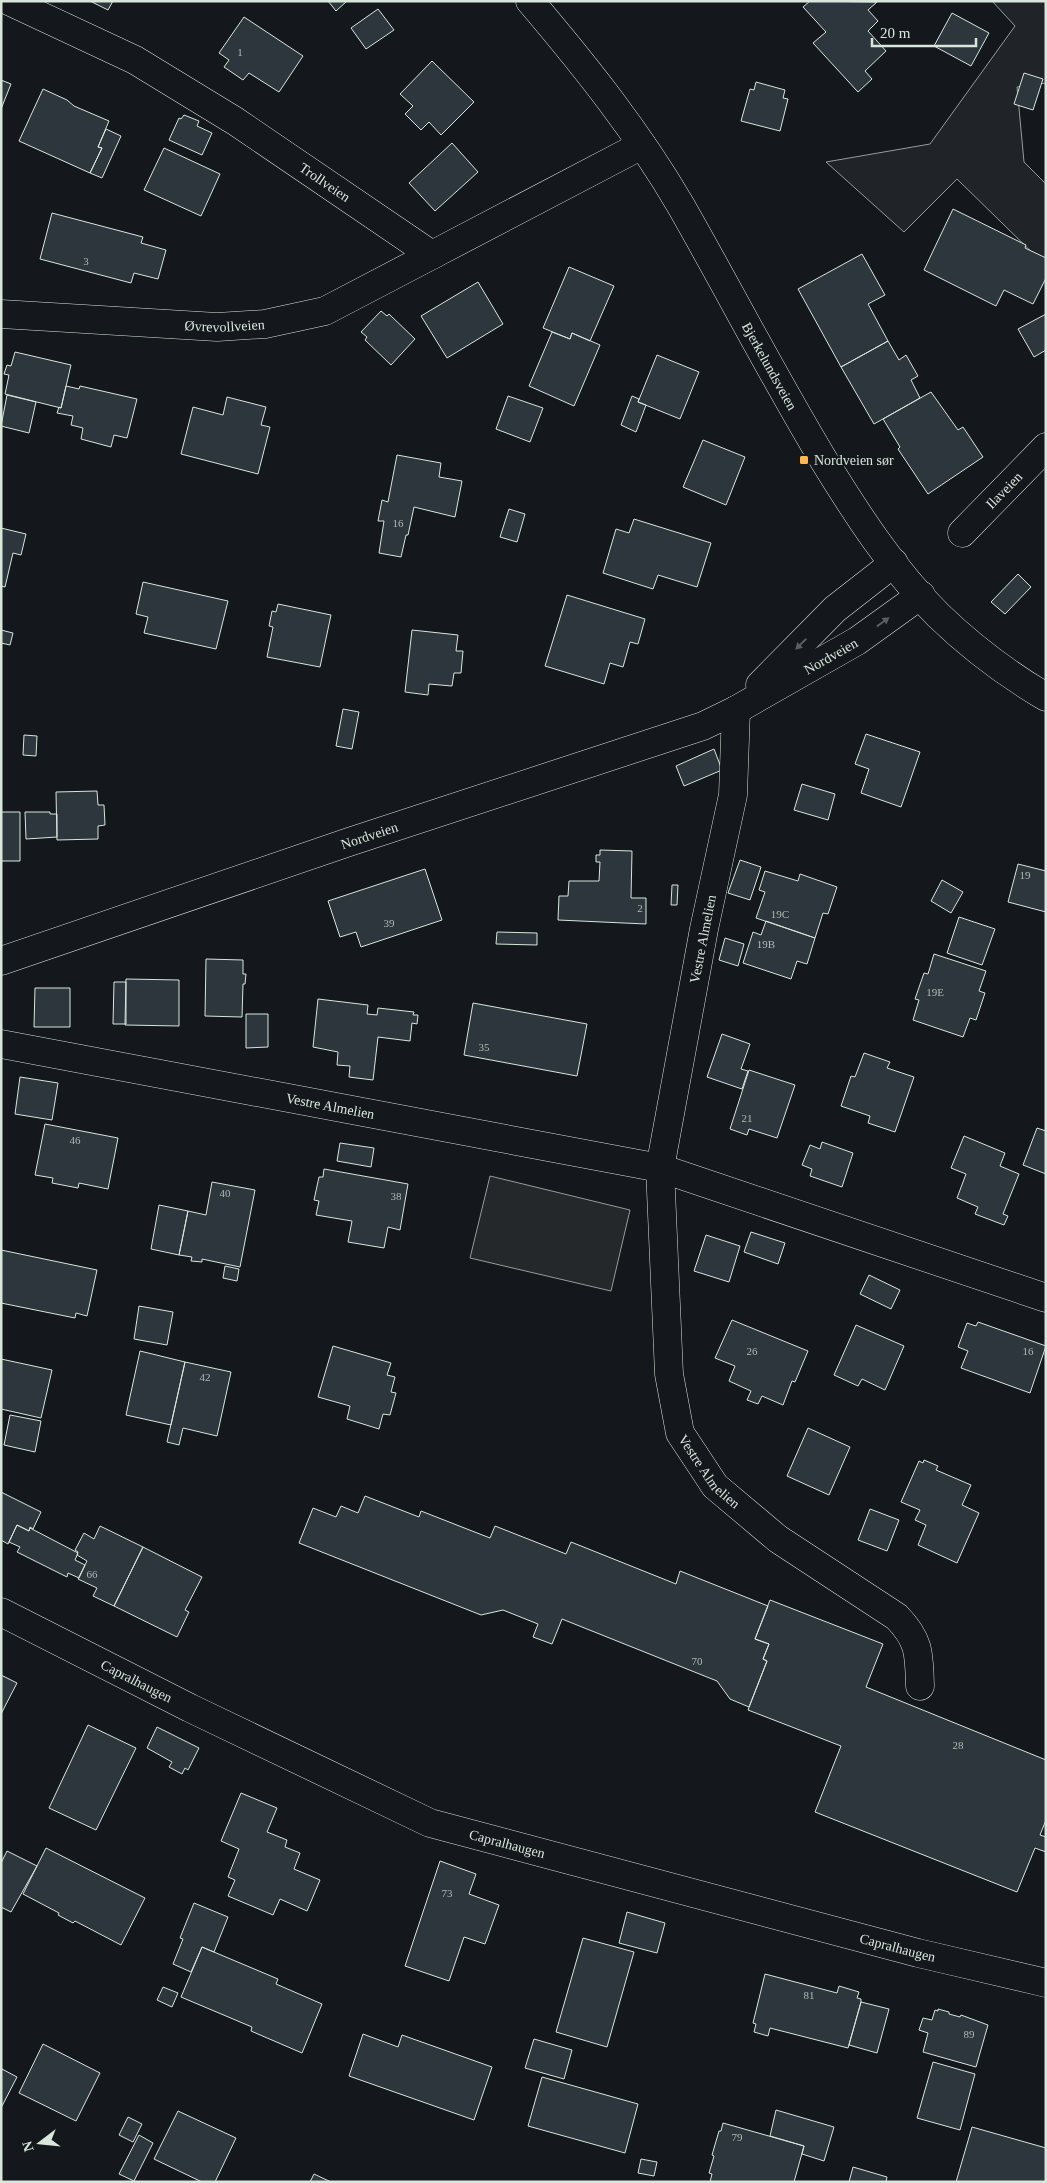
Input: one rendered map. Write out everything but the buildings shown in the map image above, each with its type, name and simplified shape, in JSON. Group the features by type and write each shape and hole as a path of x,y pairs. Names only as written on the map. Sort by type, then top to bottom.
{"street":[{"name":"Trollveien","path":"9,1 135,60 235,121 432,255"},
{"name":"Bjerkelundsveien","path":"530,1 610,100 642,145 679,204 812,440 864,525 894,564 937,614 1012,677 1046,697"},
{"path":"432,255 642,145"},
{"name":"Øvrevollveien","path":"1,314 217,327 265,324 325,310 432,255"},
{"name":"Ilaveien","path":"962,533 1046,447"},
{"name":"Nordveien","path":"736,710 835,609 894,564"},
{"name":"Nordveien","path":"1,960 349,842 703,726 736,710 857,641 921,595"},
{"name":"Vestre Almelien","path":"736,710 733,795 704,929 660,1168 669,1374 680,1433 715,1486 778,1539 896,1617 908,1629 919,1651 920,1686"},
{"name":"Vestre Almelien","path":"1,1044 660,1168 1046,1298"},
{"name":"Capralhaugen","path":"1,1612 199,1712 430,1823 918,1953 1046,1983"}],"shaded area":[{"path":"992,1 1046,1 1046,83 1017,87 1024,162 1046,184 1046,266 957,179 904,232 826,162 930,144 1015,26"},
{"path":"490,1176 630,1210 611,1291 470,1258"}],"place":[{"name":"Nordveien sør","path":"804,460"}]}
